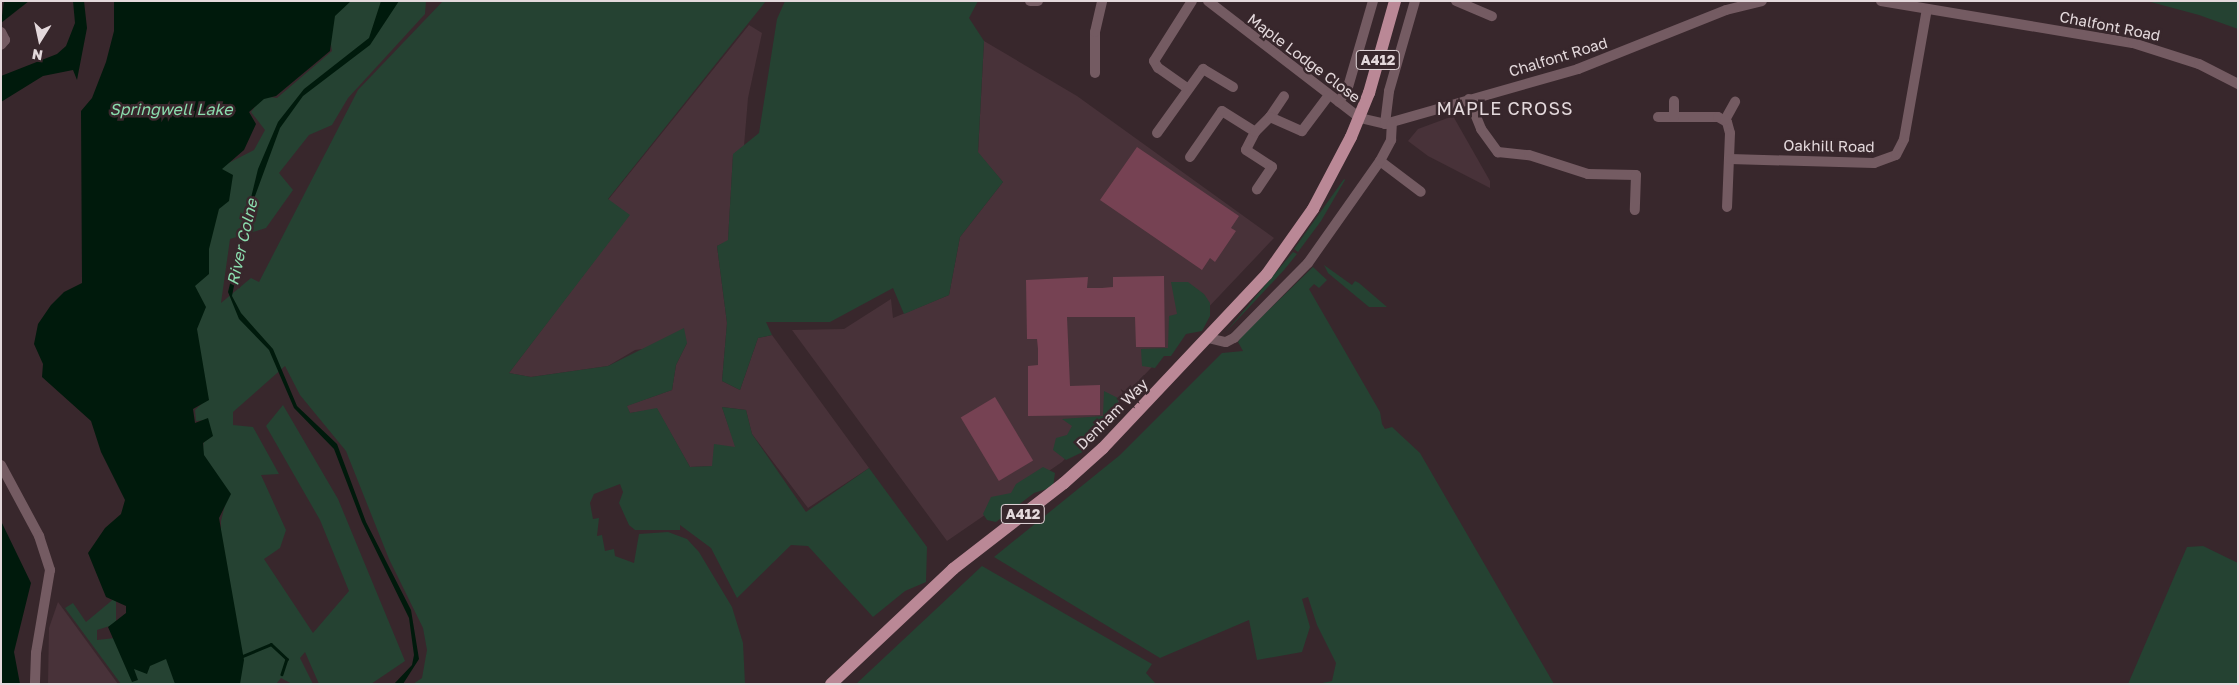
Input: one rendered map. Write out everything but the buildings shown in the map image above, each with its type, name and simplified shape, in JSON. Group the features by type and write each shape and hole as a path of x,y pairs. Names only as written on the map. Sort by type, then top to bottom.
{"main road":[{"name":"A412","path":"1360,118 1395,1"},
{"name":"Denham Way","path":"831,684 953,569 1096,454 1208,338 1262,280 1298,231 1360,118"}],"street":[{"path":"1030,1 1038,1"},
{"path":"1095,73 1094,32 1102,1"},
{"path":"1187,88 1158,68 1154,60 1192,1"},
{"name":"Maple Lodge Close","path":"1208,1 1360,118"},
{"path":"1338,102 1348,87 1373,1"},
{"path":"1208,338 1226,342 1234,338 1281,292 1308,263 1380,161 1391,140 1389,124 1390,91 1415,1"},
{"path":"1456,1 1492,16"},
{"name":"Chalfont Road","path":"1389,124 1600,62 1725,6 1762,1"},
{"name":"Chalfont Road","path":"1881,1 2133,43 2199,64 2238,84"},
{"name":"Oakhill Road","path":"1730,159 1874,163 1896,155 1904,139 1927,9"},
{"path":"1,44 2,32"},
{"path":"1157,133 1202,69 1233,87"},
{"path":"1257,189 1272,167 1246,150 1255,132 1270,117 1284,96"},
{"path":"1270,117 1302,131 1329,96"},
{"path":"1469,99 1481,129 1498,152 1528,154 1588,174 1636,175 1635,210"},
{"path":"1674,101 1674,117"},
{"path":"1725,120 1735,102"},
{"path":"1190,157 1222,111 1255,132"},
{"path":"1658,117 1725,120"},
{"path":"1360,118 1389,124"},
{"path":"1725,120 1730,133 1727,207"},
{"path":"1380,161 1421,192"},
{"path":"1,465 39,536 50,570 37,645 35,684"}],"shaded area":[{"path":"345,1 426,1 425,14 348,98 332,125 309,135 279,173 293,190 266,228 230,239 221,303 251,278 259,282 358,90 443,1 766,1 608,199 630,215 509,373 531,377 608,366 684,328 687,343 676,365 672,390 627,406 630,413 657,408 690,467 712,466 714,444 735,447 722,407 746,410 752,434 806,512 869,468 927,547 926,582 905,591 873,617 808,546 791,545 737,598 711,548 680,525 680,530 635,530 629,525 619,503 623,492 620,484 594,494 590,503 593,519 599,518 597,536 602,535 605,551 614,549 615,556 634,563 639,534 668,532 687,539 699,552 732,607 743,643 745,684 413,684 422,678 427,650 423,628 389,559 346,451 300,395 285,366 233,412 233,425 253,427 279,474 261,475 286,530 280,548 264,559 313,633 349,591 320,520 266,426 283,405 338,499 405,661 371,684 319,684 305,652 300,658 313,684 292,684 281,678 276,684 236,684 221,547 221,521 228,493 202,457 206,420 196,421 195,410 207,399 200,377 192,285 206,249 217,169 254,150 265,130 251,112 263,96 277,98 332,51 327,20"},
{"path":"785,1 978,1 969,18 984,41 978,152 1003,182 960,237 949,295 904,314 893,288 830,322 766,322 772,335 758,338 740,390 722,381 727,323 717,246 728,240 733,154 759,133 777,19"},
{"path":"2147,1 2238,1 2238,29 2199,15"},
{"path":"749,25 762,33 748,98 744,146 733,155 728,241 717,246 727,323 722,381 740,390 758,338 772,335 869,468 808,508 752,434 746,410 722,407 736,448 712,466 690,467 657,409 630,413 626,406 672,390 676,365 687,343 635,350 608,366 531,377 509,373 629,215 608,200"},
{"path":"984,41 1077,96 1274,238 1062,462 947,541 792,330 844,329 891,299 893,318 949,295 960,237 1003,182 978,153"},
{"path":"1453,116 1490,181 1490,188 1428,156 1408,141 1418,129"},
{"path":"1344,179 1321,221 1298,252 1294,249"},
{"path":"1293,252 1297,254 1284,270 1225,333"},
{"path":"1324,265 1352,285 1355,281 1359,283 1387,307 1369,307 1328,273"},
{"path":"1313,267 1327,280 1319,288 1314,284 1309,289 1380,412 1382,424 1385,429 1392,427 1420,453 1554,684 1317,684 1332,681 1336,663 1317,625 1308,597 1302,599 1310,627 1302,652 1257,660 1249,620 1160,658 994,557 1120,455 1222,353 1243,351 1238,342 1241,337"},
{"path":"1171,282 1188,282 1204,294 1210,303 1210,316 1202,331 1186,334 1171,356 1164,356 1155,368 1142,366 1141,349 1168,348 1169,316 1177,314"},
{"path":"1104,391 1118,398 1119,413 1112,422 1098,429 1087,450 1066,460 1053,450 1056,438 1067,435 1072,426 1062,419 1103,416"},
{"path":"1043,467 1055,473 1053,487 1034,493 996,522 987,520 983,514 991,497 1011,493 1016,484"},
{"path":"2203,546 2238,563 2238,684 2128,684 2187,547"},
{"path":"982,566 1152,664 1146,673 1156,684 856,684"},
{"path":"116,597 116,624 97,630 97,640 115,638 167,656 195,684 121,684 65,608 73,603 86,622"},
{"path":"58,602 118,684 48,684 49,628"}],"water":[{"path":"4,1 29,1 1,23"},
{"path":"73,1 84,1 87,28 77,80 73,70 43,76 1,102 1,76 57,54 66,46 75,23"},
{"name":"Springwell Lake","path":"114,1 351,1 335,16 330,51 276,96 264,99 249,112 256,124 244,150 222,169 233,175 229,201 219,209 209,249 209,274 195,286 206,307 197,329 209,400 193,409 195,423 208,418 213,436 203,443 204,455 231,494 219,518 244,660 240,684 175,684 166,659 150,666 147,674 134,669 138,680 132,682 108,627 126,613 126,606 106,597 88,553 105,528 121,514 125,500 101,452 91,421 42,377 43,364 34,344 38,324 51,305 64,292 82,283 81,111 92,98 106,62 114,31"},
{"name":"River Colne","path":"381,1 399,1 370,45 303,96 280,128 248,215 232,296 241,313 273,349 297,406 337,444 366,522 411,610 419,659 403,684 394,684 412,665 414,655 409,618 362,522 334,449 294,408 269,350 239,319 228,292 258,169 278,122 304,89 369,38"},
{"path":"1,521 31,583 14,652 20,684 1,684"}],"waterway":[{"path":"243,656 271,644 287,659 282,674"}],"district":[{"name":"MAPLE CROSS","path":"1505,108"}]}
